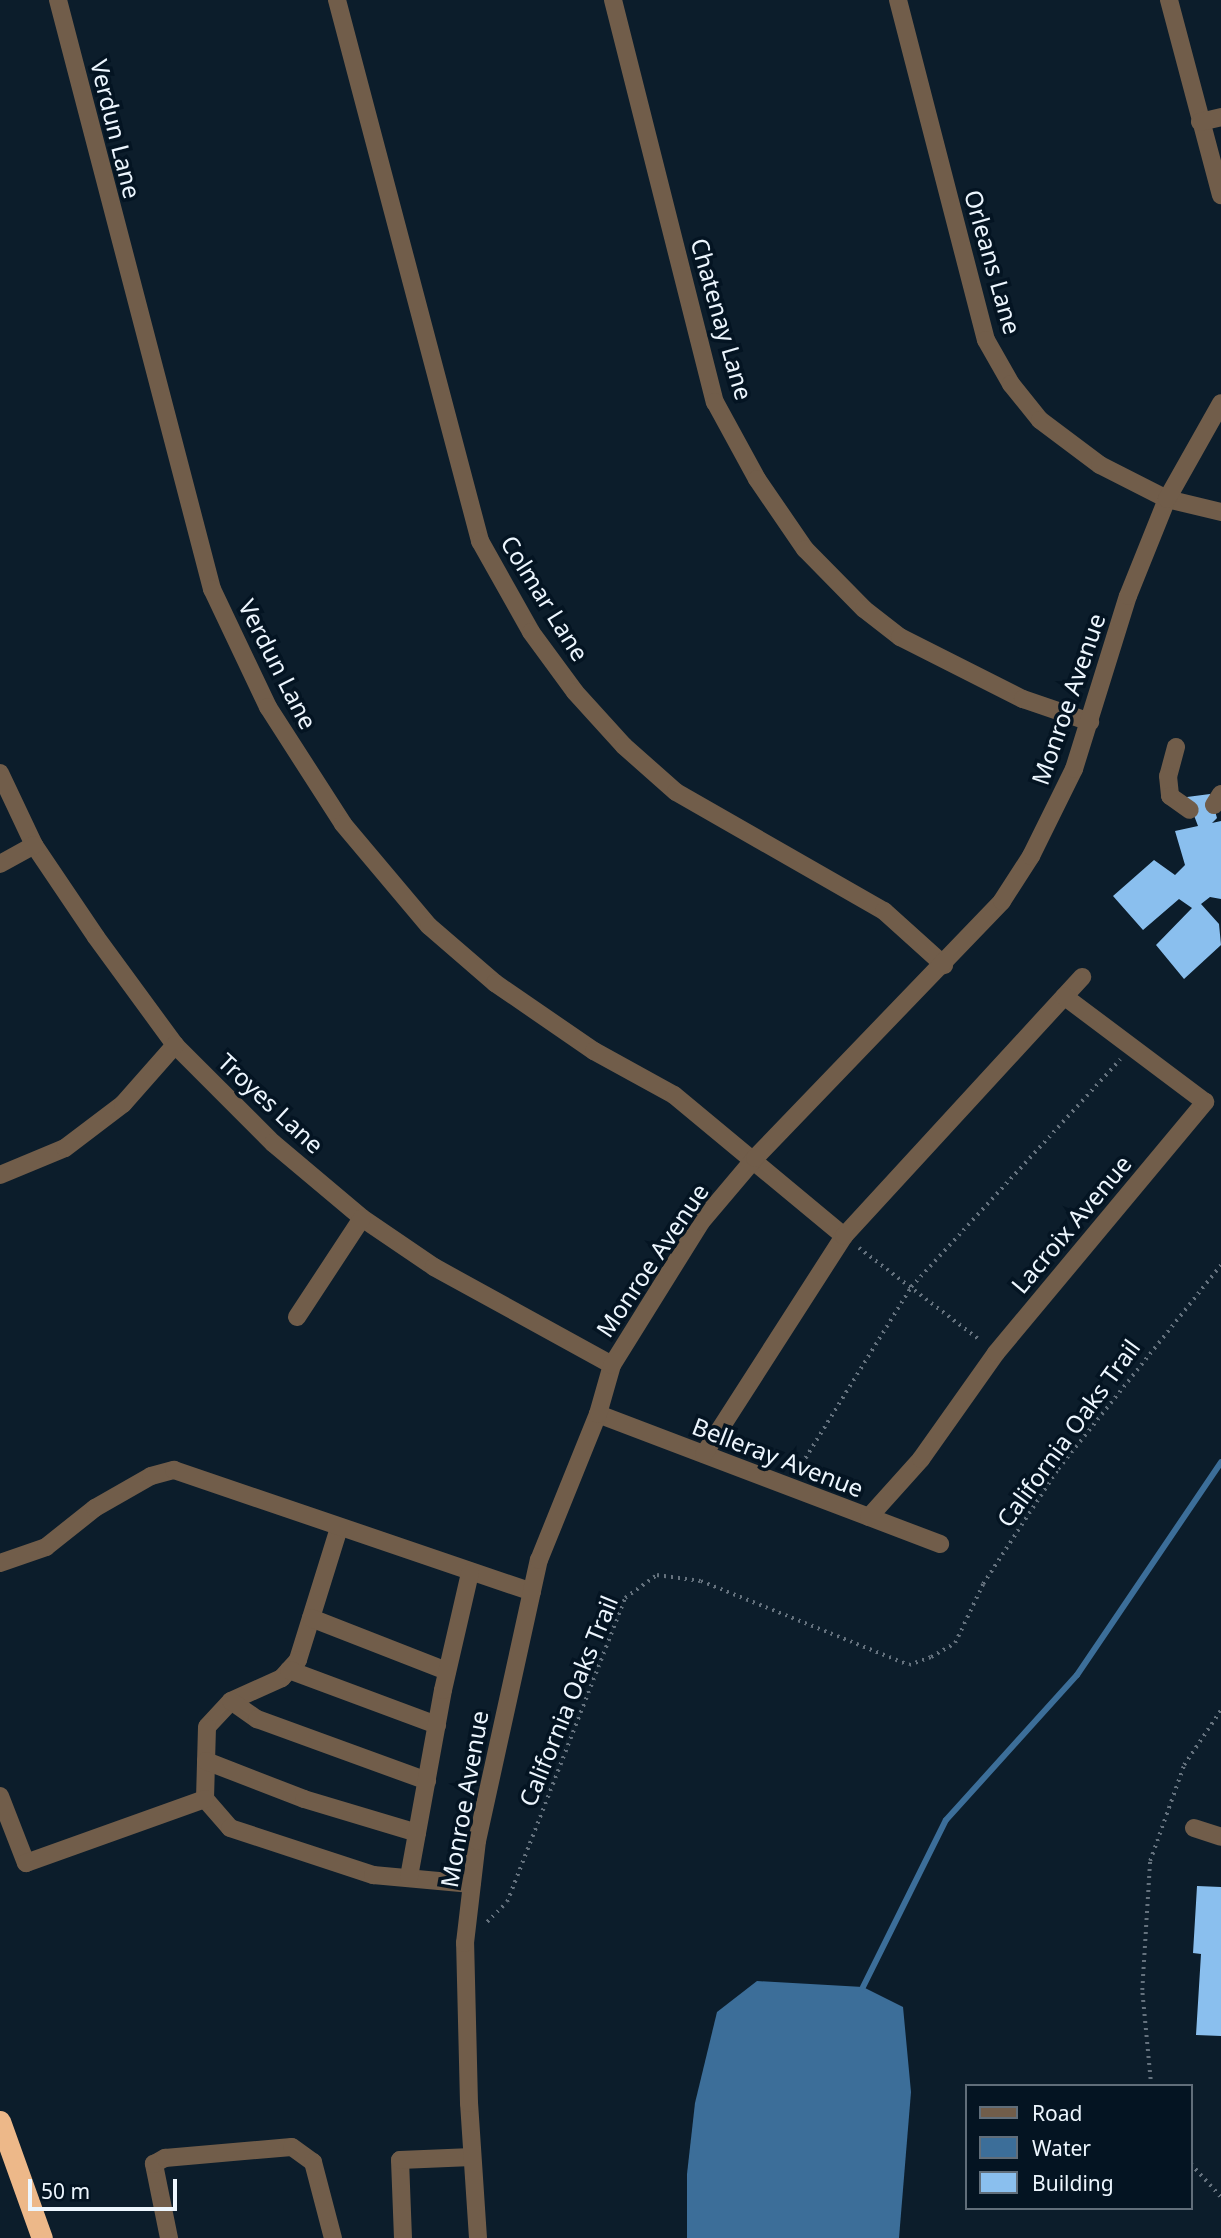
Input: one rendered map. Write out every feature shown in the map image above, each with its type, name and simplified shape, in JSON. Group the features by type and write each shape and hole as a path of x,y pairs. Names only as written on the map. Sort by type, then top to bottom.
{"highway":[{"path":"0,2121 42,2238"}],"street":[{"name":"Verdun Lane","path":"58,0 212,589 268,707 343,824 429,926 495,983 594,1051 674,1095 755,1158 844,1236"},
{"name":"Colmar Lane","path":"337,0 480,541 531,632 575,692 624,746 676,792 884,911 944,965"},
{"name":"Chatenay Lane","path":"613,0 715,402 757,479 805,550 864,609 900,636 1023,699 1090,722"},
{"name":"Orleans Lane","path":"898,0 986,340 1012,384 1040,420 1100,465 1167,499 1221,512"},
{"path":"1169,0 1221,195"},
{"path":"1200,122 1221,117"},
{"name":"Monroe Avenue","path":"478,2238 472,2157 465,1943 477,1841 539,1560 598,1414 612,1365 701,1222 755,1158 944,965 1002,901 1031,856 1074,769 1128,596 1167,499 1221,403"},
{"path":"1176,747 1168,776 1170,796 1190,810"},
{"name":"Troyes Lane","path":"0,773 34,845 175,1045 273,1143 362,1217 433,1267 612,1365"},
{"path":"0,864 34,845"},
{"path":"704,1454 844,1236 1082,977"},
{"name":"Lacroix Avenue","path":"869,1517 920,1459 996,1353 1205,1102 1064,996"},
{"path":"0,1175 65,1148 123,1104 175,1045"},
{"path":"297,1317 362,1217"},
{"name":"Belleray Avenue","path":"598,1414 940,1544"},
{"path":"0,1563 46,1547 95,1508 151,1476 174,1470 532,1592"},
{"path":"339,1528 298,1660 282,1678 231,1701 207,1727 205,1799 230,1828 373,1875 472,1884"},
{"path":"409,1877 447,1671 470,1573"},
{"path":"311,1618 447,1671"},
{"path":"289,1670 437,1724"},
{"path":"231,1701 257,1719 427,1781"},
{"path":"206,1761 304,1799 417,1833"},
{"path":"0,1796 26,1863 205,1799"},
{"path":"1195,1828 1221,1837"},
{"path":"169,2238 154,2164 165,2158 292,2147 313,2162 333,2238"},
{"path":"402,2238 400,2160 472,2157"}],"path":[{"path":"787,1487 911,1287 1132,1047"},
{"path":"844,1236 996,1353"},
{"name":"California Oaks Trail","path":"465,1943 507,1902 625,1598 657,1575 701,1581 909,1665 931,1657 955,1643 983,1584 1058,1469 1221,1265"},
{"path":"1151,2084 1142,1990 1150,1861 1184,1765 1221,1710"},
{"path":"1193,2166 1221,2197"}],"water":[{"path":"757,1981 863,1987 903,2007 911,2092 899,2238 687,2238 687,2174 695,2103 717,2012"}],"building":[{"path":"1210,794 1217,818 1212,823 1221,821 1221,899 1210,897 1201,904 1219,924 1221,945 1184,979 1156,945 1192,908 1179,899 1143,930 1113,896 1154,860 1175,875 1185,865 1175,831 1198,826 1187,797"},
{"path":"1197,1886 1221,1887 1221,2036 1196,2035 1201,1954 1193,1953"}],"waterway":[{"path":"863,1987 946,1820 1077,1675 1221,1462"}]}
